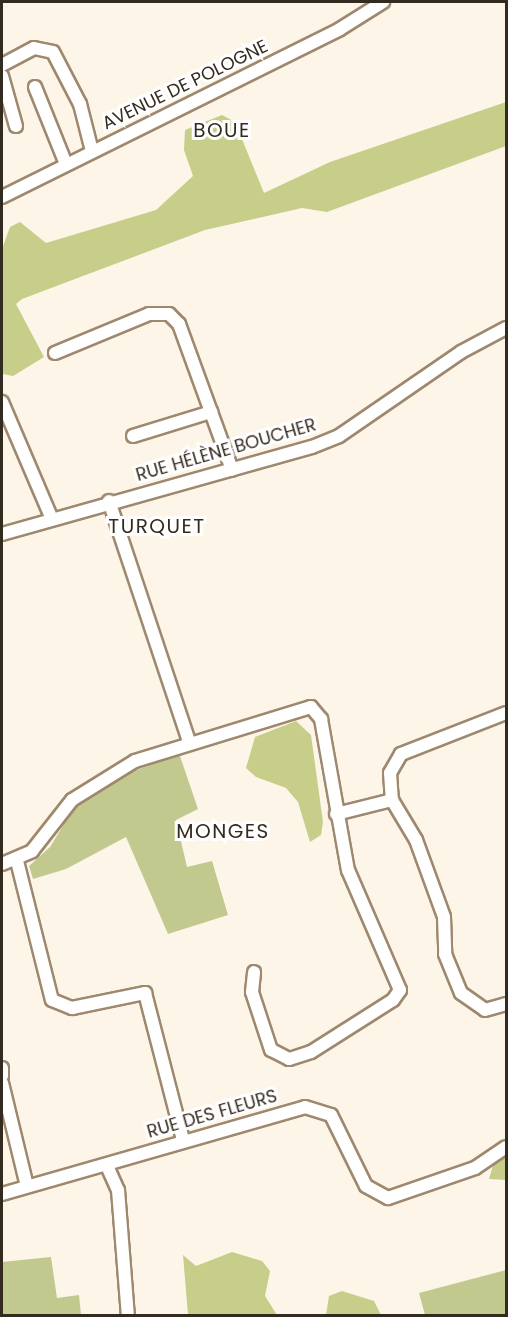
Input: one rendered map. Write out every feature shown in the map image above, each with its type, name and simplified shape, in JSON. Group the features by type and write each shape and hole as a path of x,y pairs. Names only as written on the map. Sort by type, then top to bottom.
{"street":[{"name":"AVENUE DE POLOGNE","path":"2,198 340,29 383,2"},
{"path":"2,65 34,48 53,51 80,104 92,151"},
{"path":"2,76 16,126"},
{"path":"35,87 66,164"},
{"path":"55,353 149,314 169,314 179,324 232,470"},
{"name":"RUE HÉLÈNE BOUCHER","path":"2,534 51,517 232,470 339,436 461,352 507,328"},
{"path":"3,407 51,517"},
{"path":"133,436 210,412"},
{"path":"109,501 189,742"},
{"path":"2,864 17,861 38,846 81,793 135,761 189,742 311,707 321,719 336,814 348,870 399,994 311,1052 289,1059 272,1050 252,992 254,972"},
{"path":"507,713 394,759 392,800 416,840 444,916 445,954 461,993 485,1010 507,1004"},
{"path":"336,814 392,800"},
{"path":"17,861 52,1000 72,1008 145,993 183,1140"},
{"path":"2,1083 27,1186"},
{"name":"RUE DES FLEURS","path":"2,1194 27,1186 108,1168 183,1140 305,1107 322,1109 336,1124 366,1186 388,1198 475,1167 507,1147"},
{"path":"108,1168 118,1190 128,1316"}],"green space":[{"path":"506,102 506,146 327,212 302,208 205,230 22,299 16,304 44,357 13,376 3,374 2,249 10,227 20,222 46,243 156,210 193,176 184,150 185,130 222,115 235,122 264,193 330,162"},
{"path":"296,721 311,735 323,822 321,835 310,842 298,802 286,788 256,777 246,768 255,737"},
{"path":"179,753 198,809 176,820 187,867 212,861 228,915 168,934 126,837 66,869 33,879 29,866 50,847 75,806 122,776"},
{"path":"506,1153 506,1180 489,1179 494,1162"},
{"path":"232,1252 262,1261 270,1271 265,1296 277,1315 188,1315 183,1255 196,1266"},
{"path":"51,1257 57,1298 79,1295 81,1315 2,1315 2,1262"},
{"path":"506,1270 506,1315 425,1315 419,1293"},
{"path":"342,1291 374,1301 381,1315 326,1315 329,1296"}],"district":[{"name":"BOUE","path":"222,130"},
{"name":"TURQUET","path":"157,526"},
{"name":"MONGES","path":"223,831"}]}
